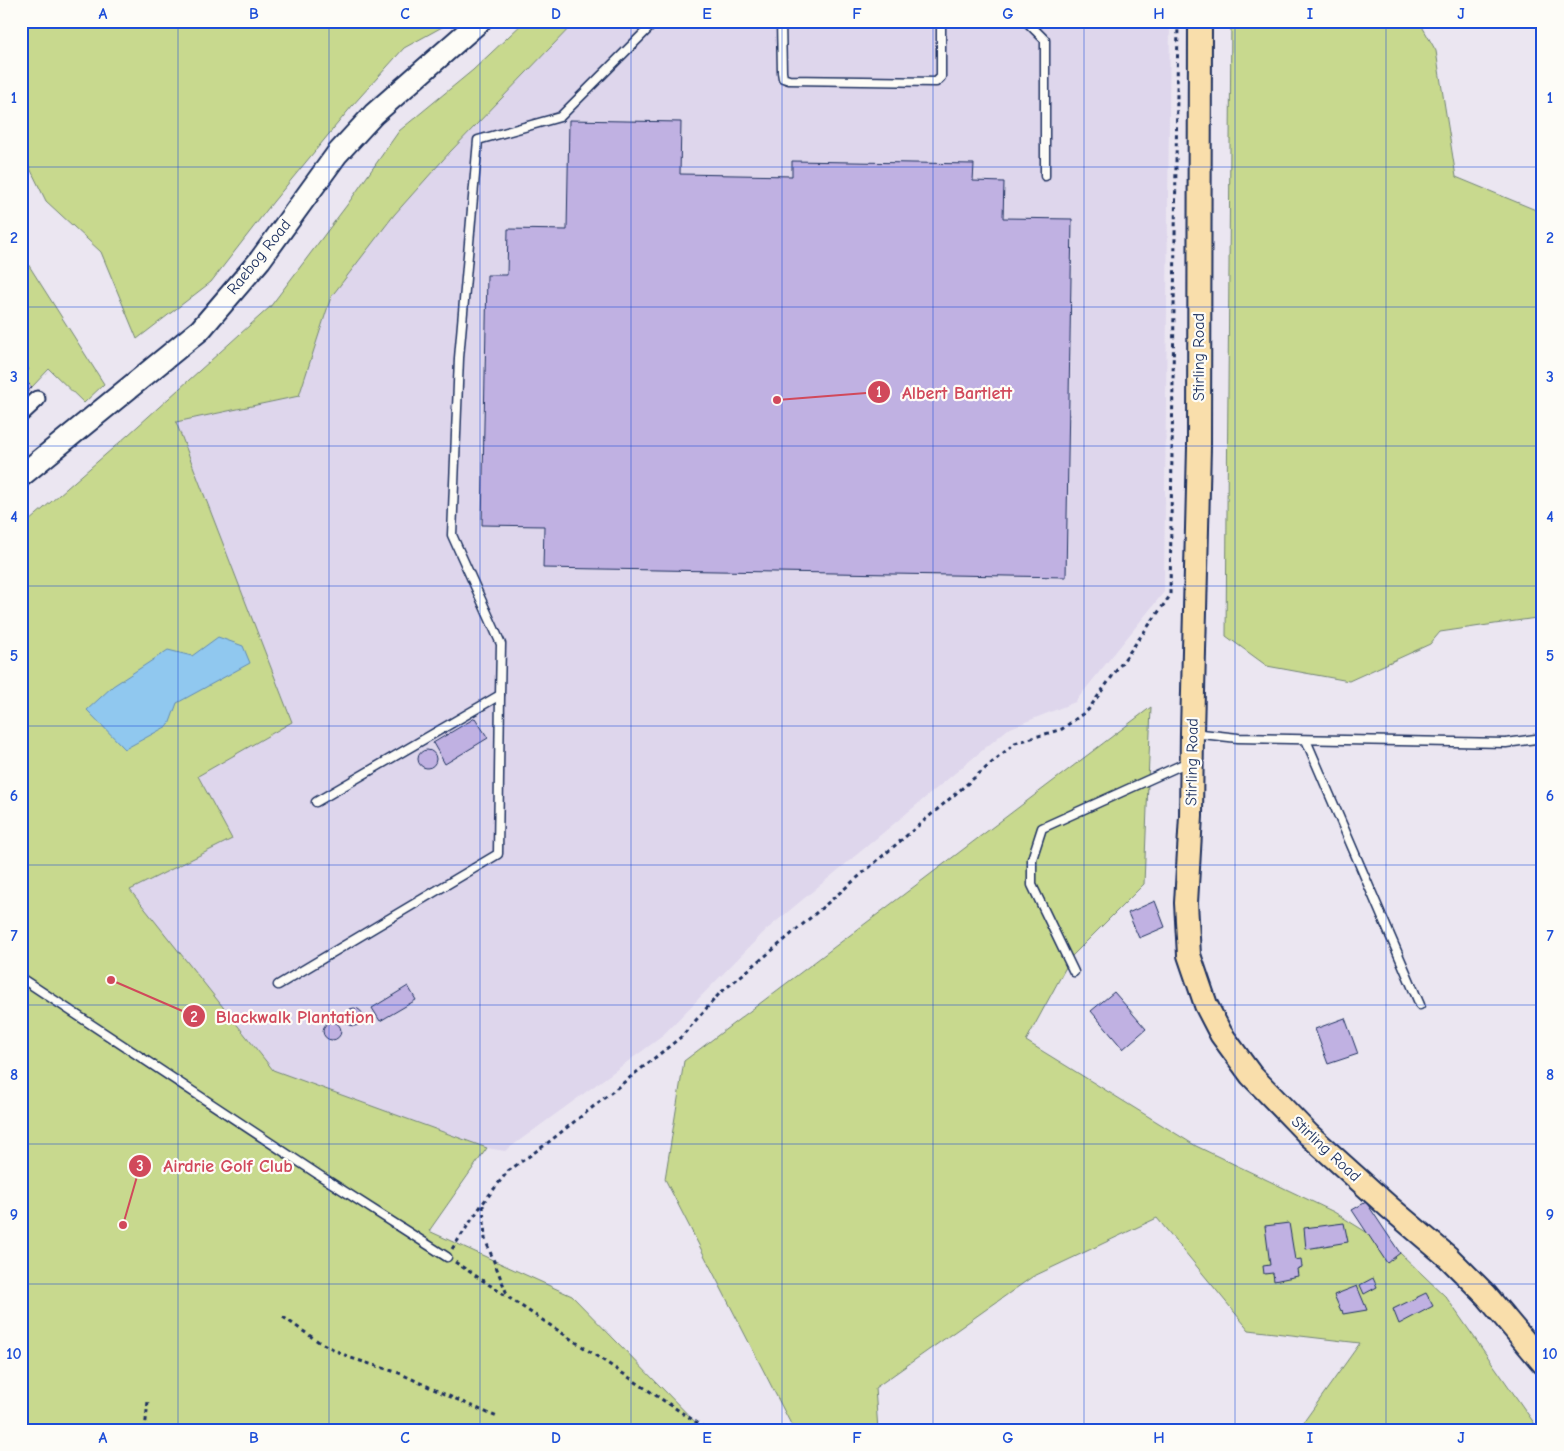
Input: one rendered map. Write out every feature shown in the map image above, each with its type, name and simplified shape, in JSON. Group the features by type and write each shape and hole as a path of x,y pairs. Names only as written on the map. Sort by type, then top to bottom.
{"main road":[{"name":"Raebog Road","path":"21,476 200,330 260,260 338,154 368,121 479,21"},
{"name":"Stirling Road","path":"1200,21 1199,447 1191,816 1186,903 1189,954 1206,1005 1221,1034 1251,1075 1309,1135 1448,1257 1486,1295 1543,1364"}],"street":[{"path":"21,414 37,399"}],"lane":[{"path":"278,985 498,854 501,644 452,536 459,358 478,140 560,117 656,21"},
{"path":"781,21 783,78 789,80 936,82 941,77 942,21"},
{"path":"1026,21 1045,40 1045,176"},
{"path":"316,802 500,695"},
{"path":"1192,732 1238,738 1306,740 1506,743 1543,738"},
{"path":"1306,740 1420,1005"},
{"path":"1074,972 1032,885 1032,859 1042,828 1191,760"},
{"path":"21,978 319,1175 447,1257"}],"path":[{"path":"708,1430 447,1257 483,1203 508,1171 545,1145 681,1037 720,993 783,942 1015,743 1062,730 1088,710 1170,596 1178,21"},
{"path":"483,1203 485,1240 507,1295"},
{"path":"283,1317 319,1342 351,1358 399,1373 442,1394 497,1417"},
{"path":"145,1430 148,1401"}],"shaded area":[{"path":"576,21 1170,21 1164,592 1075,702 1008,729 766,930 660,1038 505,1151 487,1148 273,1070 129,890 232,839 198,776 292,722 176,422 299,396 331,297 394,215 450,152"}],"green space":[{"path":"21,21 453,21 404,48 352,106 273,202 211,282 137,339 101,252 46,201 21,150"},
{"path":"525,21 576,21 450,152 394,215 331,297 299,396 176,422 292,722 198,776 232,839 130,890 273,1070 487,1148 429,1231 572,1296 703,1430 21,1430 21,528 270,307 347,205 399,131 473,70"},
{"path":"1231,21 1419,21 1436,51 1456,177 1543,213 1543,617 1440,632 1430,644 1349,681 1267,666 1226,636"},
{"path":"21,253 104,384 84,403 49,369 32,387 22,378 29,369 21,362"},
{"path":"1151,707 1144,884 1072,956 1026,1041 1196,1146 1334,1212 1400,1253 1446,1297 1539,1430 1298,1430 1360,1343 1249,1330 1157,1218 1032,1277 875,1388 878,1430 794,1430 665,1179 684,1061"}],"water":[{"path":"218,637 243,646 250,663 177,703 169,725 125,749 87,710 113,686 168,650 192,656"}],"building":[{"path":"569,120 681,122 680,174 792,176 792,161 974,164 973,181 1004,182 1003,218 1072,219 1066,577 543,568 544,526 482,525 487,275 507,275 508,229 567,230"},
{"path":"21,377 32,387 21,399"},
{"path":"475,718 488,738 445,764 433,743"},
{"path":"423,750 431,750 436,755 434,766 423,768 418,763 418,755"},
{"path":"1155,901 1165,927 1139,938 1128,913"},
{"path":"408,986 416,1000 380,1021 372,1008"},
{"path":"1114,992 1146,1029 1123,1049 1091,1011"},
{"path":"350,1008 358,1008 363,1013 361,1024 350,1026 345,1021 345,1013"},
{"path":"1345,1018 1358,1054 1328,1064 1315,1029"},
{"path":"328,1022 336,1022 341,1027 339,1038 328,1040 323,1035 323,1027"},
{"path":"1366,1202 1400,1253 1387,1263 1352,1210"},
{"path":"1289,1223 1295,1260 1301,1259 1302,1267 1297,1269 1298,1276 1274,1281 1273,1273 1264,1274 1263,1266 1270,1265 1265,1226"},
{"path":"1344,1223 1348,1242 1306,1249 1304,1228"},
{"path":"1373,1278 1377,1287 1364,1294 1360,1285"},
{"path":"1357,1286 1367,1310 1343,1314 1334,1295"},
{"path":"1426,1293 1433,1306 1399,1324 1393,1309"}],"place":[{"name":"Albert Bartlett","path":"777,400"},
{"name":"Blackwalk Plantation","path":"111,980"},
{"name":"Airdrie Golf Club","path":"123,1225"}]}
